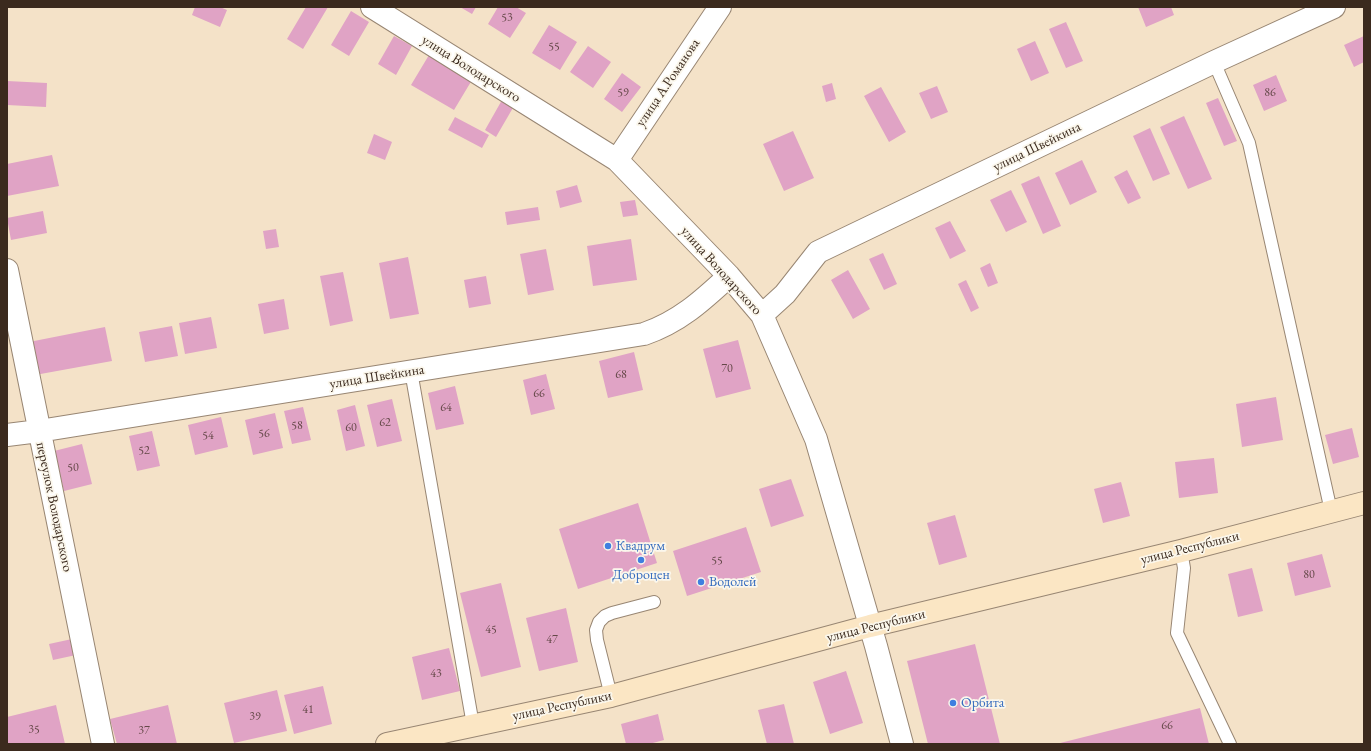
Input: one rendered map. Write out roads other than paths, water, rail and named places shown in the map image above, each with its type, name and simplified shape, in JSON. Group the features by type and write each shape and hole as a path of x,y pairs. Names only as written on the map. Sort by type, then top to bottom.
{"main road":[{"name":"улица Республики","path":"386,744 611,696 870,626 1181,551 1364,503"}],"street":[{"name":"улица Володарского","path":"372,7 617,160 729,276 762,315 816,439 870,626 902,744"},
{"name":"улица А.Романова","path":"617,160 720,7"},
{"name":"улица Швейкина","path":"762,315 786,294 818,252 1214,62 1334,7"},
{"name":"переулок Володарского","path":"7,270 38,431 103,744"},
{"name":"улица Швейкина","path":"7,434 38,431 644,334 660,329 687,313 729,276"}],"lane":[{"path":"1214,62 1249,143 1331,511"},
{"path":"411,371 473,725"},
{"path":"1181,551 1184,568 1177,633 1230,744"},
{"path":"611,696 597,640 596,630 599,622 605,616 612,613 654,602"}],"place":[{"name":"Квадрум","path":"608,546"},
{"name":"Доброцен","path":"641,560"},
{"name":"Водолей","path":"701,582"},
{"name":"Орбита","path":"953,703"}]}
